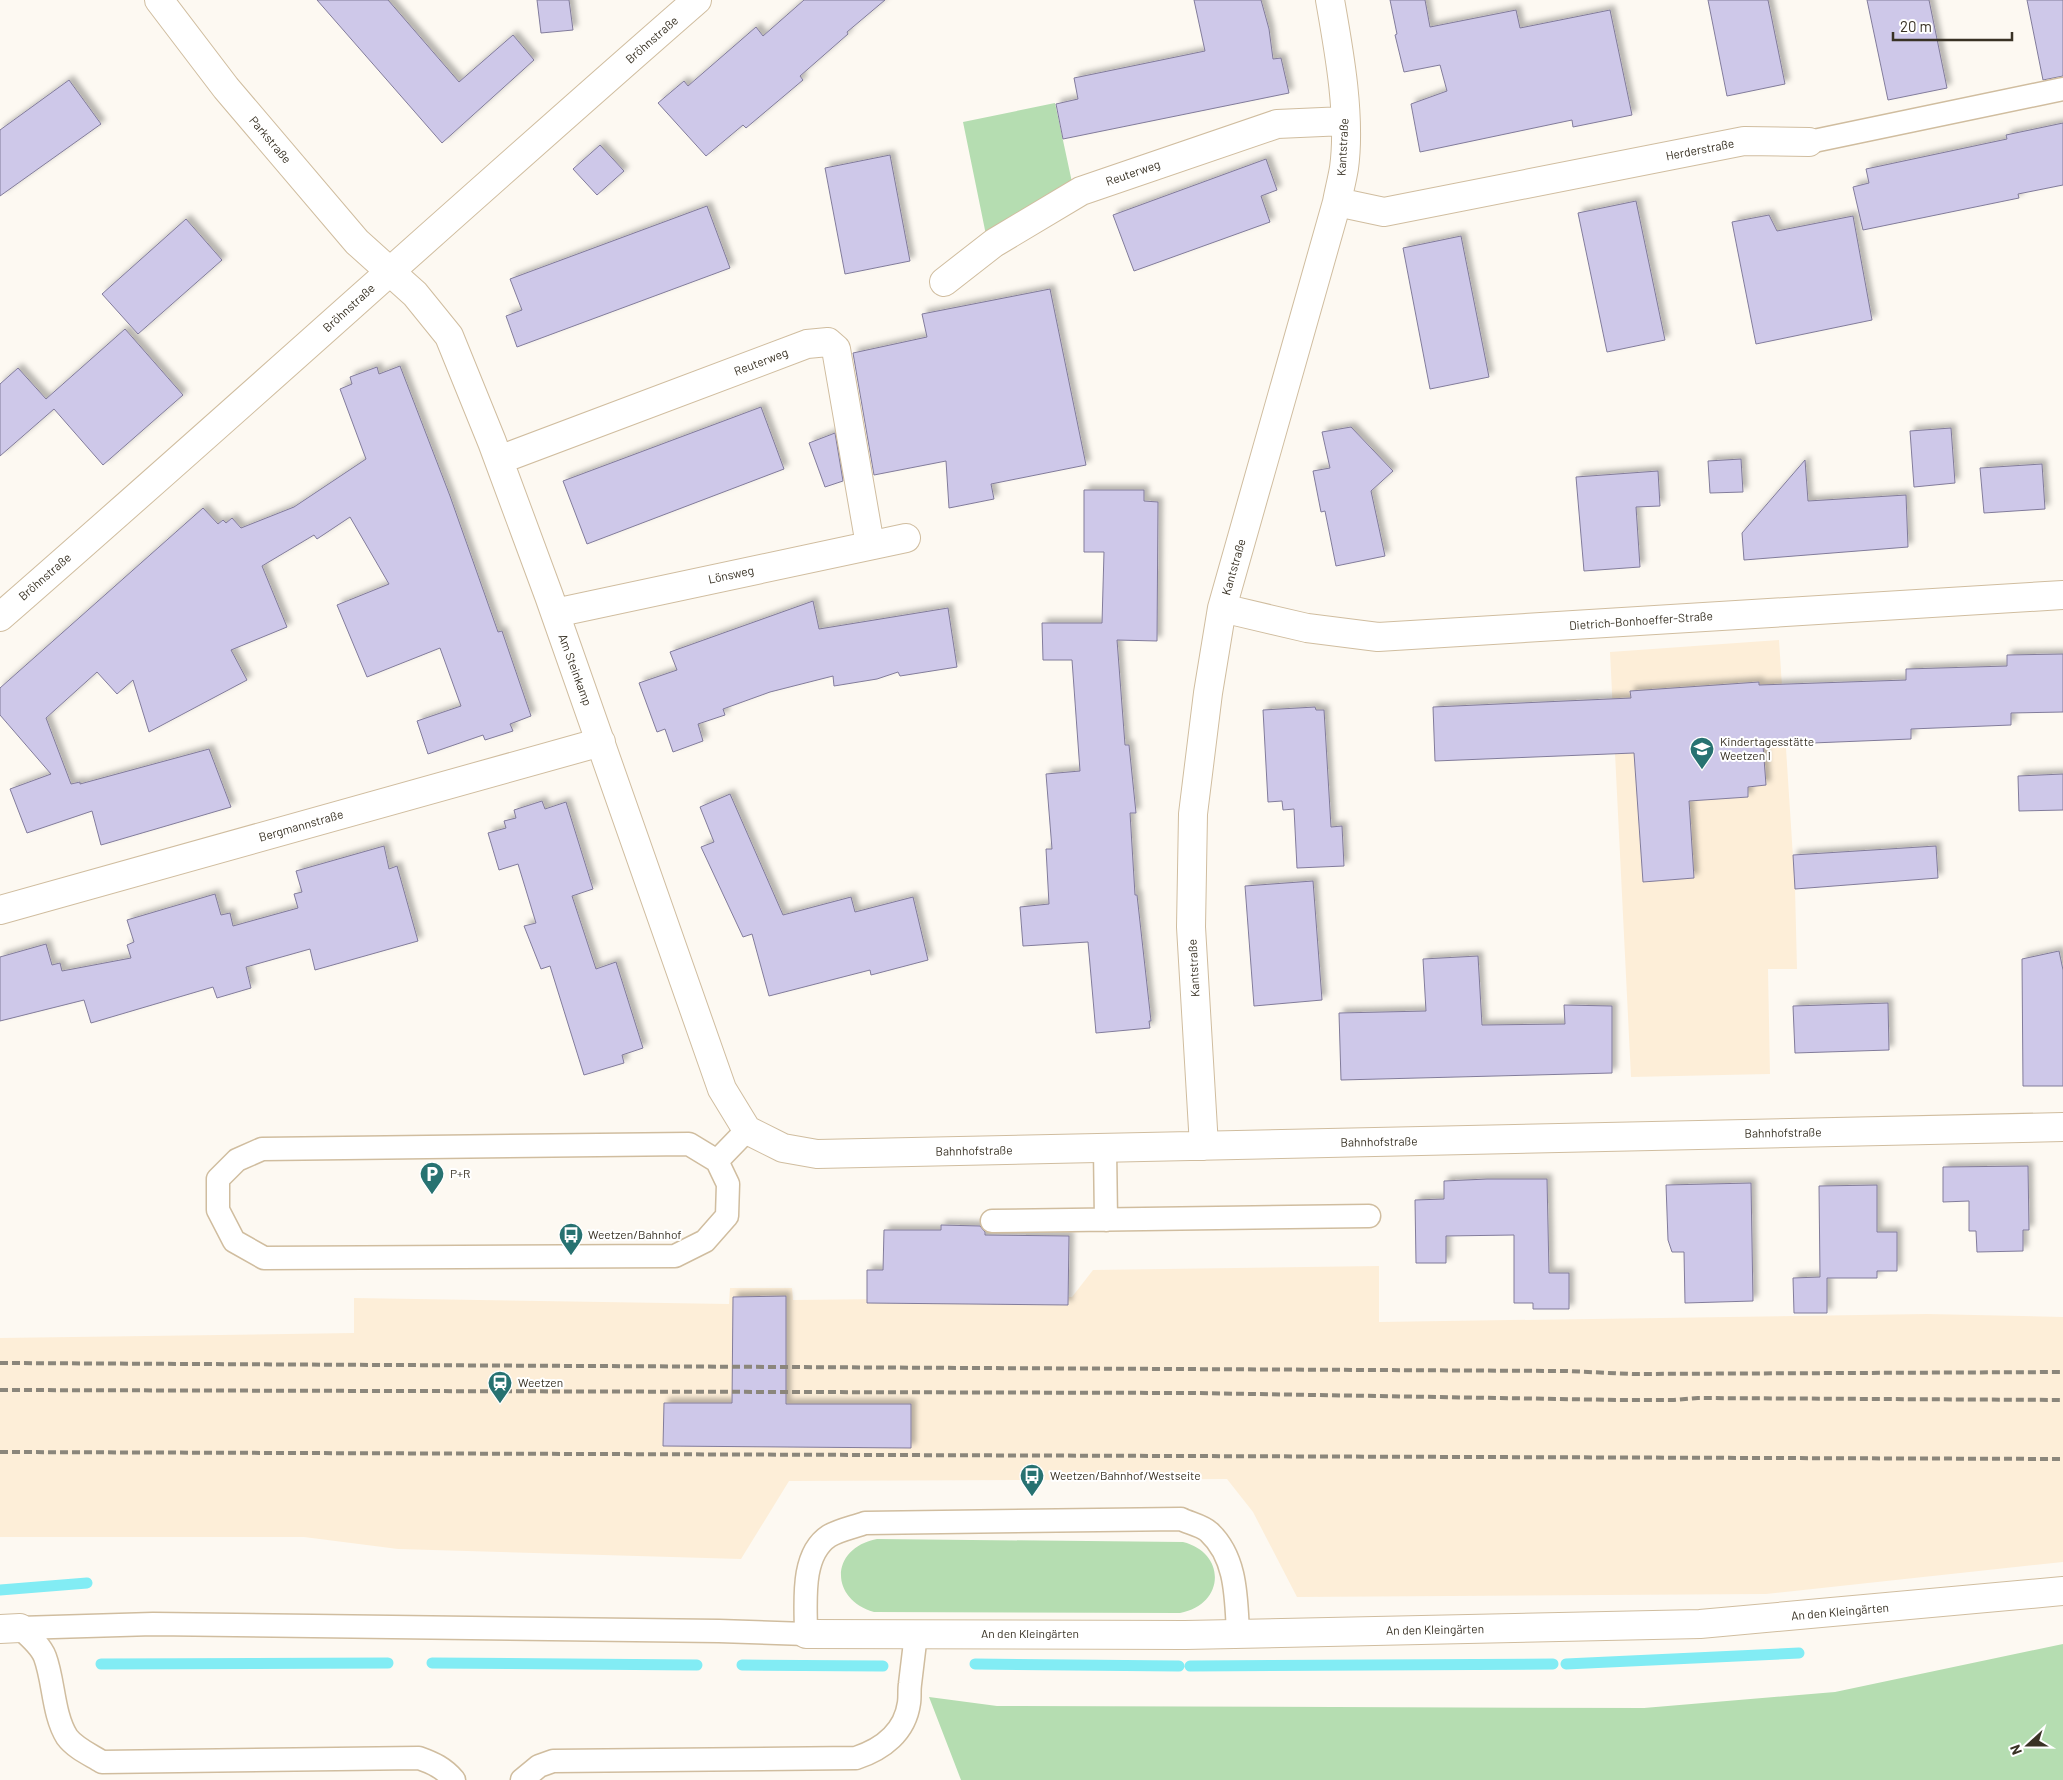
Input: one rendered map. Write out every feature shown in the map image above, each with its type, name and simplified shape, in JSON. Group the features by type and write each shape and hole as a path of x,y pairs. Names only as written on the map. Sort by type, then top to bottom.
{"street":[{"name":"Parkstraße","path":"159,0 226,88 357,242 390,271"},
{"name":"Bröhnstraße","path":"0,617 537,139 697,0"},
{"name":"Kantstraße","path":"1204,1146 1191,928 1193,814 1208,693 1222,608 1337,202 1344,167 1345,121 1341,67 1330,0"},
{"name":"Reuterweg","path":"944,282 994,243 1081,191 1277,124 1345,121"},
{"name":"Herderstraße","path":"1337,202 1384,212 1744,141 1809,142"},
{"name":"Am Steinkamp","path":"390,271 415,294 449,336 499,460 555,613 722,1089 747,1130"},
{"name":"Reuterweg","path":"499,460 808,344 828,342 836,349 870,545"},
{"name":"Lönsweg","path":"555,613 906,538"},
{"name":"Dietrich-Bonhoeffer-Straße","path":"1222,608 1307,628 1378,637 2063,595"},
{"name":"Bergmannstraße","path":"0,910 601,742"},
{"name":"Bahnhofstraße","path":"747,1130 783,1148 817,1154 2063,1127"},
{"name":"An den Kleingärten","path":"806,1634 1185,1635 1700,1624 2063,1591"}],"lane":[{"name":"Herderstraße","path":"1809,142 2063,89"},
{"path":"717,1161 747,1130"},
{"path":"689,1144 717,1161 728,1184 727,1216 705,1241 676,1256 264,1258 234,1241 218,1210 218,1179 237,1160 262,1149 689,1144"},
{"path":"1105,1148 1106,1220"},
{"path":"992,1221 1369,1216"},
{"path":"10,1628 153,1624 719,1631 806,1634 806,1586 811,1557 828,1537 865,1523 1181,1519 1209,1531 1227,1555 1235,1583 1238,1634"},
{"path":"10,1628 33,1640 45,1656 55,1700 68,1737 84,1751 102,1762 418,1758 433,1762 446,1770 454,1780"},
{"path":"522,1780 539,1766 553,1761 856,1758 871,1753 897,1733 904,1719 909,1704 916,1634"}],"shaded area":[{"name":"Kindertagesstätte Weetzen I","path":"1779,640 1795,888 1797,969 1768,969 1770,1074 1631,1077 1610,652"},
{"path":"1379,1266 1379,1322 1927,1314 2063,1317 2063,1562 1766,1594 1297,1597 1253,1512 1227,1479 789,1481 741,1559 398,1549 304,1537 0,1537 0,1338 354,1333 354,1298 729,1304 730,1288 792,1288 793,1300 1072,1297 1093,1270"}],"green space":[{"path":"1055,103 1073,187 986,235 963,122"},
{"path":"877,1539 1183,1542 1197,1548 1207,1557 1213,1567 1215,1579 1212,1590 1206,1600 1195,1608 1180,1613 874,1612 859,1605 849,1596 843,1586 841,1574 850,1552 862,1544"},
{"path":"2063,1644 2063,1780 961,1780 929,1697 997,1706 1644,1708 1835,1692"}],"building":[{"path":"317,0 388,0 459,82 513,35 534,60 442,143"},
{"path":"537,0 569,0 573,30 541,33"},
{"path":"804,0 885,0 800,76 803,80 746,128 743,125 706,156 658,103 684,81 688,86 756,27 763,36"},
{"path":"1194,0 1261,0 1269,29 1273,59 1281,58 1289,93 1063,139 1056,104 1078,99 1074,78 1205,51"},
{"path":"1390,0 1425,0 1430,27 1516,10 1520,28 1610,10 1632,115 1573,127 1572,120 1420,152 1411,104 1447,91 1440,65 1404,72 1395,35 1397,34"},
{"path":"1708,0 1768,0 1785,84 1727,96"},
{"path":"1867,0 1929,0 1947,88 1888,100"},
{"path":"2027,0 2063,0 2063,76 2043,80"},
{"path":"69,80 101,124 0,196 0,130"},
{"path":"2063,123 2063,185 2018,194 2019,198 1863,230 1853,187 1869,183 1866,169 2007,139 2006,135"},
{"path":"600,145 624,171 597,195 573,169"},
{"path":"890,155 910,261 845,274 825,168"},
{"path":"1266,159 1277,190 1261,196 1270,222 1134,271 1113,215"},
{"path":"1636,201 1665,340 1607,352 1578,213"},
{"path":"707,206 730,268 517,347 506,316 522,310 510,279"},
{"path":"1769,215 1777,231 1853,216 1872,320 1756,344 1732,222"},
{"path":"186,219 222,260 138,334 102,294"},
{"path":"1461,236 1489,377 1430,389 1403,248"},
{"path":"1050,289 1086,465 991,484 994,499 949,508 946,461 874,475 853,353 927,337 922,314"},
{"path":"125,329 183,395 103,465 54,409 0,456 0,384 18,368 46,399"},
{"path":"400,366 450,496 498,632 502,631 531,716 510,724 513,731 485,740 483,735 428,754 417,721 461,706 440,648 367,677 337,605 389,584 350,517 317,539 314,535 262,566 287,627 231,650 247,680 149,732 133,680 117,694 97,672 46,718 71,784 80,782 80,784 209,749 231,807 101,845 92,811 27,833 10,789 51,774 0,715 0,688 203,508 218,524 223,520 226,523 232,518 241,528 294,507 366,459 340,389 352,384 350,377 377,367 379,374"},
{"path":"761,407 784,469 587,544 563,481"},
{"path":"1351,427 1393,471 1371,491 1385,556 1336,566 1325,511 1321,512 1313,471 1330,468 1322,432"},
{"path":"1951,428 1955,483 1914,487 1910,431"},
{"path":"835,433 843,481 825,487 809,443"},
{"path":"1741,459 1743,492 1710,493 1708,461"},
{"path":"1805,460 1808,501 1906,495 1908,547 1744,560 1742,533"},
{"path":"2042,464 2045,509 1984,513 1980,468"},
{"path":"1658,471 1660,506 1636,507 1640,567 1584,571 1576,477"},
{"path":"1084,490 1144,490 1144,501 1158,502 1157,641 1117,640 1125,745 1129,745 1136,813 1130,813 1135,895 1137,895 1151,1021 1149,1021 1150,1028 1096,1033 1088,942 1023,946 1020,907 1049,904 1046,849 1052,849 1046,774 1080,771 1072,660 1043,660 1042,623 1102,623 1104,552 1084,552"},
{"path":"813,601 819,629 948,608 957,667 900,676 898,672 877,679 834,686 833,676 770,692 723,709 725,715 698,724 703,741 673,752 665,729 657,732 639,683 677,670 670,652"},
{"path":"2063,654 2063,712 2011,713 2011,725 1911,729 1911,739 1763,745 1766,785 1748,787 1748,797 1689,801 1694,878 1643,882 1634,753 1435,761 1433,707 1631,698 1630,691 1759,682 1759,685 1906,680 1906,669 2007,666 2007,655"},
{"path":"1315,707 1316,710 1324,710 1331,827 1342,826 1344,866 1297,868 1294,809 1283,810 1282,801 1268,802 1263,710"},
{"path":"2063,774 2063,810 2019,811 2018,776"},
{"path":"730,794 783,915 851,897 855,912 913,897 928,960 871,975 870,970 769,996 752,934 743,937 701,847 714,842 700,807"},
{"path":"542,801 545,809 566,802 593,889 572,896 596,969 616,962 643,1048 622,1055 624,1063 584,1075 550,966 541,969 524,926 536,923 518,864 499,870 488,833 506,828 504,821 516,818 514,810"},
{"path":"384,846 389,869 397,866 418,941 315,970 310,949 246,967 251,988 217,998 213,987 91,1023 84,1000 0,1021 0,957 46,944 52,965 60,963 62,971 131,958 127,945 134,942 127,920 215,894 221,915 230,913 233,926 298,908 294,894 302,892 296,871"},
{"path":"1936,846 1938,878 1795,889 1793,855"},
{"path":"1313,881 1322,1000 1254,1006 1245,886"},
{"path":"2059,951 2063,970 2063,1086 2023,1086 2022,959"},
{"path":"1478,956 1482,1025 1565,1024 1564,1005 1612,1006 1612,1073 1341,1080 1339,1013 1426,1011 1423,959"},
{"path":"1888,1003 1889,1050 1795,1053 1793,1006"},
{"path":"2028,1166 2029,1230 2023,1230 2023,1251 1977,1252 1976,1231 1969,1231 1969,1201 1943,1202 1943,1167"},
{"path":"1547,1179 1549,1273 1569,1273 1569,1309 1533,1309 1533,1303 1514,1303 1514,1235 1446,1236 1446,1263 1416,1263 1415,1200 1444,1199 1444,1181"},
{"path":"1751,1183 1753,1301 1685,1303 1684,1252 1672,1252 1668,1240 1666,1185"},
{"path":"1877,1185 1877,1232 1897,1232 1897,1271 1877,1271 1877,1278 1827,1278 1827,1313 1794,1313 1793,1278 1820,1277 1819,1186"},
{"path":"941,1225 980,1226 985,1235 1069,1236 1068,1305 867,1303 867,1270 883,1270 884,1230 941,1230"},
{"path":"786,1296 786,1404 911,1404 911,1448 663,1446 664,1403 732,1403 733,1297"}],"waterway":[{"path":"0,1590 87,1583"},
{"path":"1566,1664 1799,1653"},
{"path":"101,1664 388,1663"},
{"path":"432,1663 697,1665"},
{"path":"975,1664 1179,1666"},
{"path":"1190,1666 1553,1664"},
{"path":"742,1665 883,1666"}],"railway":[{"path":"0,1363 1567,1371 1632,1374 2063,1372"},
{"path":"0,1390 1193,1393 1620,1400 1698,1398 2063,1400"},
{"path":"0,1452 2063,1459"}],"place":[{"name":"Kindertagesstätte Weetzen I","path":"1702,770"},
{"name":"P+R","path":"432,1195"},
{"name":"Weetzen/Bahnhof","path":"571,1256"},
{"name":"Weetzen","path":"500,1404"},
{"name":"Weetzen/Bahnhof/Westseite","path":"1032,1497"}]}
